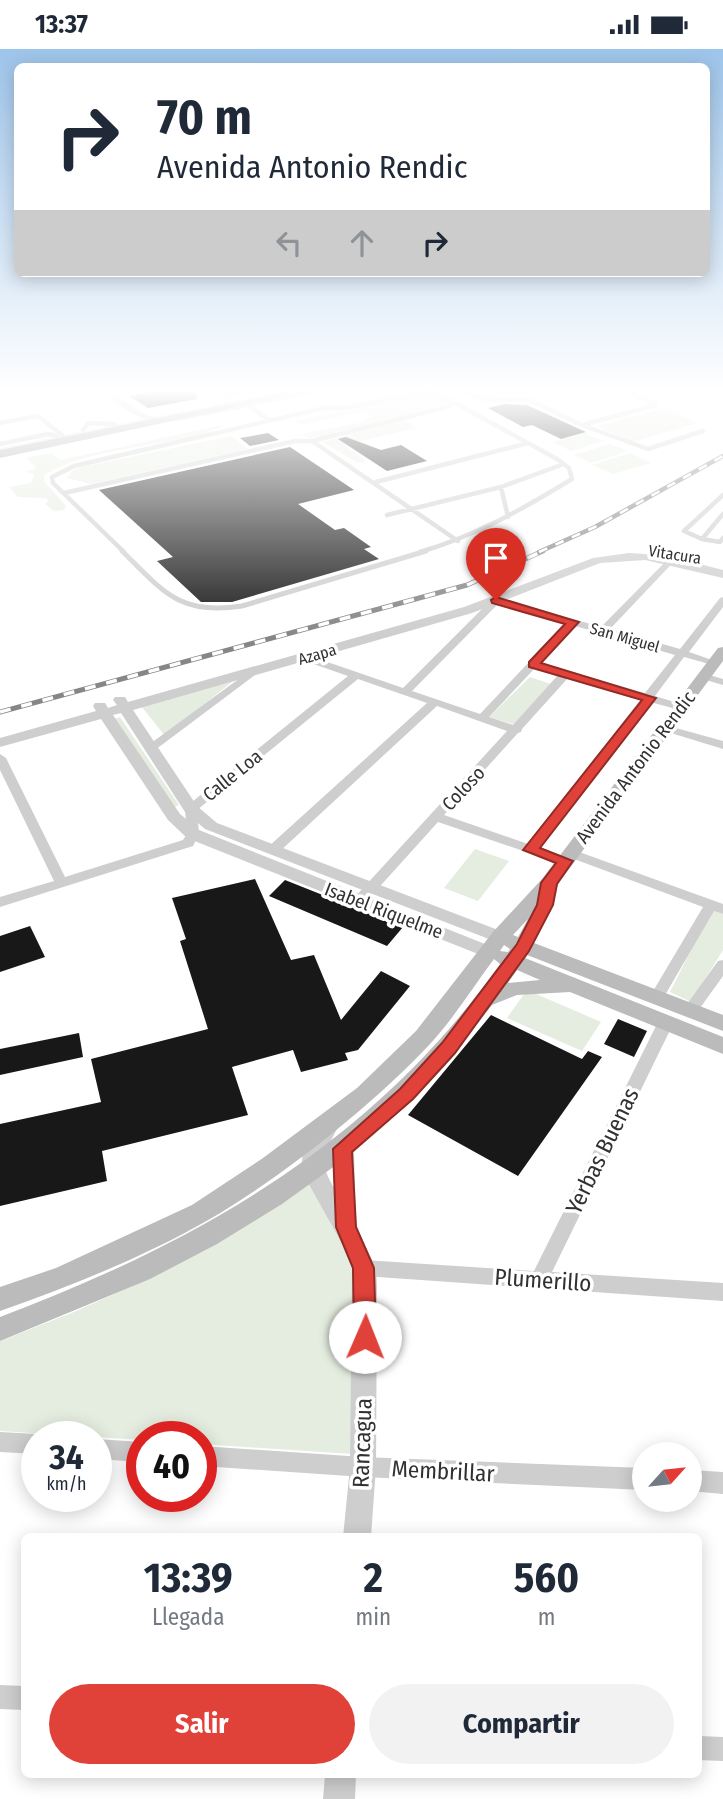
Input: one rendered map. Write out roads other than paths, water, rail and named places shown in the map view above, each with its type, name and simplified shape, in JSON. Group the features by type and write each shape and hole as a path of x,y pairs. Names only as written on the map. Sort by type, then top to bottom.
{"main road":[{"name":"Avenida Antonio Rendic","path":"0,1299 63,1277 201,1212 271,1165 365,1094 424,1037 494,944 549,883 713,663"},
{"name":"Avenida Antonio Rendic","path":"0,1329 71,1304 144,1271 215,1232 343,1149 407,1094 449,1048 518,954 545,905 549,883"},
{"name":"Isabel Riquelme","path":"494,944 723,1023"},
{"name":"Isabel Riquelme","path":"518,954 579,989 723,1046"},
{"path":"486,999 516,988 547,986 579,989"}],"street":[{"name":"Vitacura","path":"628,552 723,563"},
{"name":"Azapa","path":"122,704 251,673 496,600 597,559 628,552"},
{"name":"Azapa","path":"0,743 102,710 481,598 584,555 628,552"},
{"name":"Vitacura","path":"675,556 723,574"},
{"path":"603,631 675,556"},
{"path":"405,692 496,600"},
{"name":"San Miguel","path":"496,600 713,663 723,682"},
{"name":"Avenida Antonio Rendic","path":"530,850 684,654 723,600"},
{"path":"482,718 573,622"},
{"path":"306,657 517,730"},
{"path":"533,664 680,707"},
{"path":"151,748 251,673"},
{"name":"Coloso","path":"359,901 565,674"},
{"name":"Calle Loa","path":"193,834 191,809 356,675"},
{"path":"272,850 435,702"},
{"name":"Isabel Riquelme","path":"122,704 191,809 211,825 371,886 494,944"},
{"name":"Azapa","path":"0,730 102,710"},
{"name":"Isabel Riquelme","path":"102,710 174,817 193,834 359,901 494,944"},
{"path":"665,727 723,745"},
{"path":"0,758 61,882"},
{"path":"436,817 530,850 568,857 717,907 656,998"},
{"path":"0,902 188,843 193,834"},
{"path":"690,1011 723,965"},
{"name":"Yerbas Buenas","path":"539,1279 666,1022"},
{"name":"Avenida Antonio Rendic","path":"312,1170 314,1151 333,1119"},
{"name":"Rancagua","path":"343,1149 346,1227"},
{"name":"Rancagua","path":"312,1170 346,1227 364,1268 363,1467 358,1533"},
{"name":"Plumerillo","path":"364,1268 723,1292"},
{"path":"0,1442 21,1443"},
{"name":"Membrillar","path":"217,1457 363,1467 632,1478"},
{"path":"702,1482 723,1483"},
{"path":"0,1697 21,1698"},
{"path":"702,1748 723,1749"},
{"path":"339,1799 341,1778"}],"lane":[{"path":"59,474 52,477 53,483 171,598 194,608 219,610 243,606 458,541 567,484 572,474"},
{"path":"64,493 150,474"},
{"path":"363,474 458,541"},
{"path":"376,482 408,474"},
{"path":"387,515 500,487 537,474"},
{"path":"500,487 508,517"},
{"path":"723,495 684,531 702,539 720,542 723,538"},
{"path":"702,539 723,514"}],"railway":[{"path":"539,552 595,527 691,474"},
{"path":"0,712 467,585 543,551"}]}
